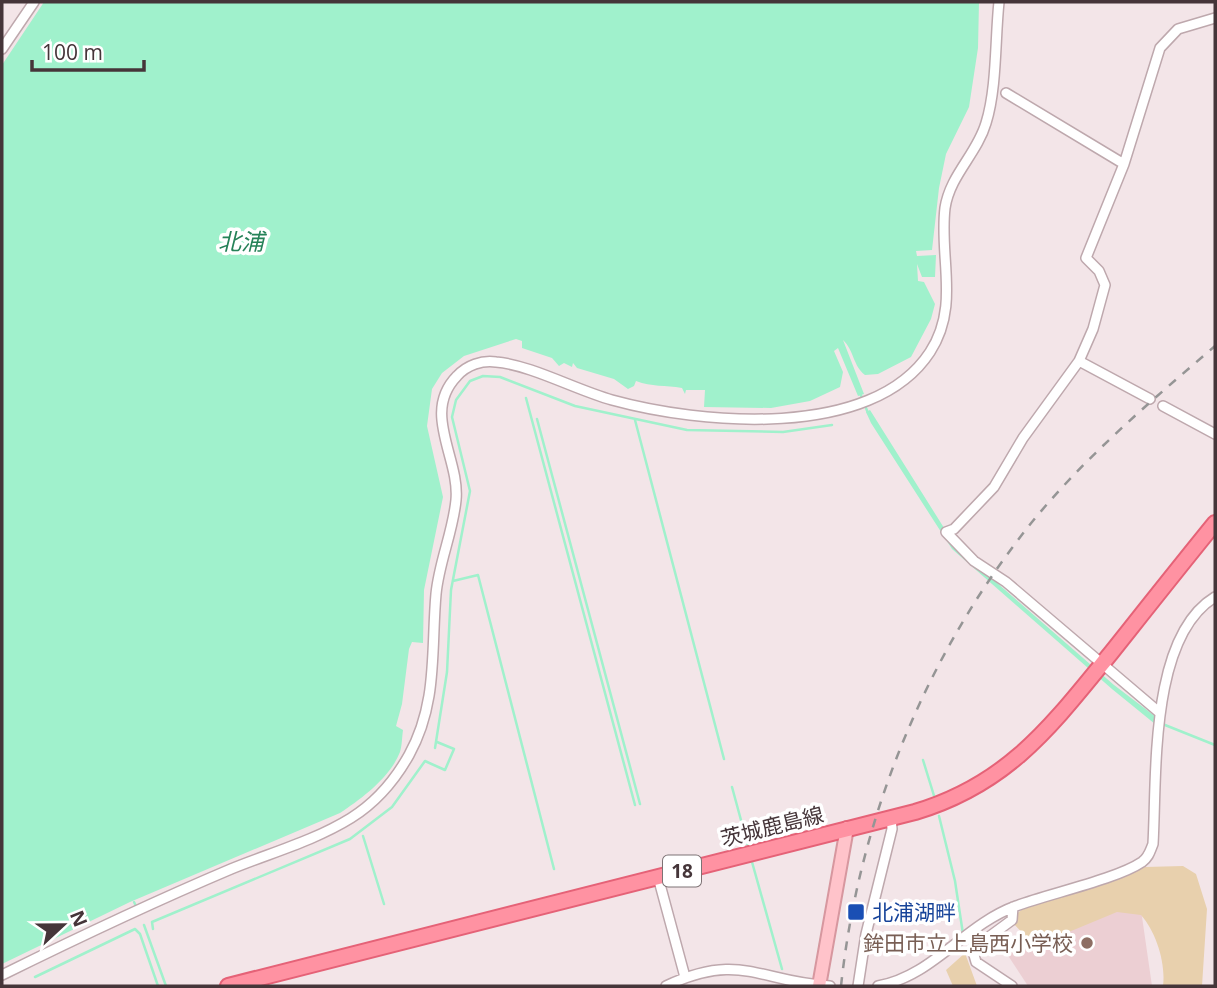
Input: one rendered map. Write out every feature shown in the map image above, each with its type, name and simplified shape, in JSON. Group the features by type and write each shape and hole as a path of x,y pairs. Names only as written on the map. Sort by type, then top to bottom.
{"main road":[{"name":"茨城鹿島線","path":"228,986 947,801 1006,768 1035,744 1215,523"}],"street":[{"path":"2,49 34,2"},
{"path":"2,975 192,886 333,828 368,806 399,772 417,737 430,690 436,640 436,591 456,499 454,474 440,420 441,408 449,387 461,371 479,363 496,362 569,387 655,410 711,418 754,418 799,416 843,409 879,394 917,368 936,341 944,317 948,293 945,207 955,175 978,146 988,118 999,2"},
{"path":"1160,713 1114,676 1098,668 1006,582 974,561 946,532 954,530 994,487 1023,438 1079,362 1093,329 1105,285 1099,271 1086,258 1124,164 1160,48 1178,29 1215,18"},
{"path":"1006,93 1124,164"},
{"path":"1079,362 1150,399"},
{"path":"1163,407 1215,434"},
{"path":"878,986 916,974 979,926 1013,907 1119,872 1139,864 1149,855 1153,844 1162,694 1183,633 1196,611 1215,597"},
{"path":"858,986 870,912 892,829 891,817"},
{"path":"819,986 847,828"},
{"path":"657,877 685,977"},
{"path":"1013,907 1012,920 982,942 974,955 976,962 984,969 1013,986"},
{"path":"666,986 685,977 734,968 830,986"}],"shaded area":[{"path":"1183,866 1196,874 1207,909 1202,986 1163,986 1159,948 1141,915 1117,912 1035,946 1009,919 1023,909 1145,867"},
{"name":"鉾田市立上島西小学校","path":"1139,896 1152,986 1028,986 1007,954"},
{"path":"965,953 977,986 953,986 946,970"}],"water":[{"name":"北浦","path":"44,2 979,2 978,48 969,107 946,154 932,250 916,251 917,256 936,255 935,277 922,277 917,264 918,281 924,282 935,304 931,319 911,357 878,374 865,375 843,340 864,394 858,396 838,348 834,351 843,372 840,387 810,401 771,408 704,407 705,390 686,390 685,394 682,388 636,381 634,386 628,389 614,379 577,368 573,363 572,367 564,363 559,366 552,358 522,348 522,341 516,339 464,356 442,373 432,389 427,426 443,497 424,590 423,643 412,642 409,649 402,704 396,726 403,730 401,747 389,771 366,794 340,813 130,902 2,964 2,65"},
{"path":"870,410 956,547 1114,685 1164,723 1164,727 1155,724 1112,689 952,549 871,423 866,412"}],"waterway":[{"path":"435,748 447,672 451,590 470,491 452,417 456,400 470,381 483,376 500,377 575,406 687,430 783,432 832,425"},
{"path":"860,393 868,413"},
{"path":"526,398 635,805"},
{"path":"537,419 640,804"},
{"path":"635,420 724,759"},
{"path":"453,581 478,575 554,869"},
{"path":"1165,725 1215,745"},
{"path":"153,929 152,922 350,839 392,807 425,761 445,770 454,749 437,742"},
{"path":"923,760 935,799"},
{"path":"732,787 748,846"},
{"path":"939,816 955,881 963,934"},
{"path":"363,836 384,904"},
{"path":"752,862 782,969"},
{"path":"819,949 831,887"},
{"path":"134,902 137,908"},
{"path":"144,925 166,986"},
{"path":"35,977 135,929 140,934 158,986"}],"railway":[{"path":"841,986 850,923 881,800 903,740 960,627 994,573 1032,522 1074,474 1215,346"}],"place":[{"name":"北浦湖畔","path":"856,912"},
{"name":"鉾田市立上島西小学校","path":"1087,943"}]}
